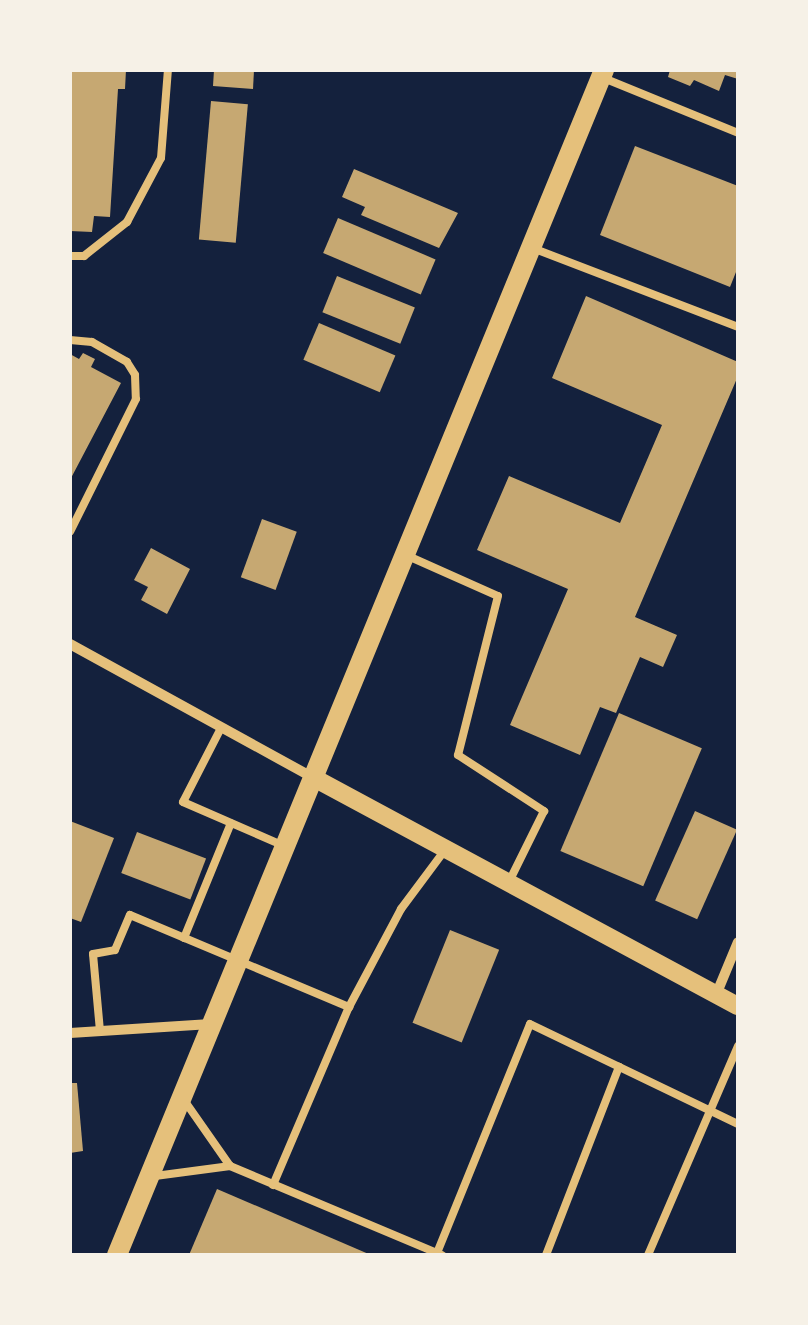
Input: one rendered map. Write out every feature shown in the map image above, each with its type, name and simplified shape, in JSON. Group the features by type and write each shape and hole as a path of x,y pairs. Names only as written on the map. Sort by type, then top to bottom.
{"main road":[{"path":"117,1255 602,74"}],"street":[{"path":"70,644 738,1006"},
{"path":"716,994 738,942"},
{"path":"70,1034 211,1024"}],"lane":[{"path":"70,256 84,256 127,222 161,158 168,70"},
{"path":"602,74 738,133"},
{"path":"530,248 738,328"},
{"path":"70,340 92,342 126,362 135,375 136,399 70,532"},
{"path":"404,554 498,596 458,755 544,811 508,884"},
{"path":"221,728 184,802 284,846"},
{"path":"184,938 231,823"},
{"path":"273,1184 349,1007 400,909 445,850"},
{"path":"100,1032 92,954 116,950 130,916 349,1007"},
{"path":"149,1177 230,1166 440,1254 530,1024 738,1124"},
{"path":"648,1255 738,1046"},
{"path":"546,1255 619,1067"},
{"path":"182,1096 230,1166"}],"building":[{"path":"70,70 126,70 125,89 118,89 110,217 94,216 92,232 70,231"},
{"path":"214,70 254,70 253,89 213,86"},
{"path":"670,70 738,70 738,79 725,75 719,91 694,80 690,86 668,77"},
{"path":"211,101 248,104 236,243 199,239"},
{"path":"635,146 738,186 738,267 730,287 600,235"},
{"path":"354,169 458,213 439,248 361,215 365,207 342,197"},
{"path":"338,218 436,259 421,294 323,253"},
{"path":"337,276 415,307 400,344 322,312"},
{"path":"586,296 738,362 738,376 635,617 677,635 663,667 640,657 616,713 600,707 580,755 510,725 568,589 477,550 509,476 620,523 662,425 552,378"},
{"path":"319,323 395,355 380,392 303,360"},
{"path":"83,353 95,359 91,367 121,383 70,480 70,354 79,359"},
{"path":"262,519 297,532 276,590 241,577"},
{"path":"151,548 190,569 167,614 141,600 148,587 134,580"},
{"path":"619,713 702,748 643,886 560,851"},
{"path":"695,811 737,830 697,919 655,901"},
{"path":"70,821 114,838 81,922 70,918"},
{"path":"137,832 206,859 190,900 121,873"},
{"path":"450,930 499,950 462,1043 413,1023"},
{"path":"70,1083 77,1083 83,1151 70,1153"},
{"path":"217,1189 371,1255 189,1255"}]}
